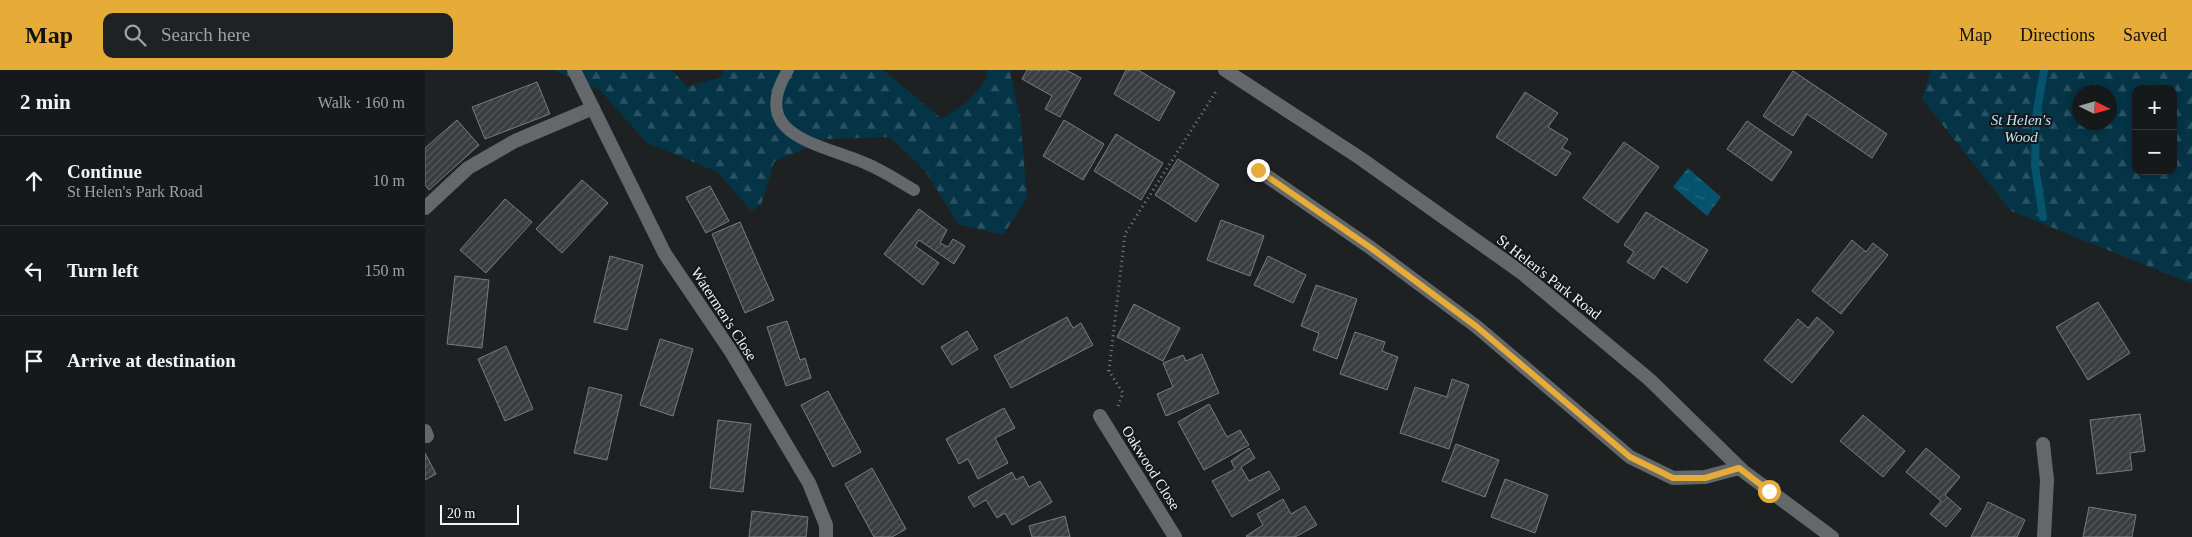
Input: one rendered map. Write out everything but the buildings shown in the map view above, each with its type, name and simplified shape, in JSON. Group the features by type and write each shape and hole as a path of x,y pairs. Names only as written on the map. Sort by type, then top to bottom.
{"street":[{"name":"Watermen's Close","path":"574,70 665,254 730,350 809,484 826,525 826,537"},
{"name":"St Helen's Park Road","path":"1227,71 1360,158 1523,273 1650,380 1739,468 1831,537"},
{"path":"425,208 467,168 515,141 593,108"},
{"path":"1258,170 1371,248 1477,327 1630,457 1673,478 1705,478 1739,468"},
{"name":"Oakwood Close","path":"1099,416 1175,537"},
{"path":"2043,444 2047,480 2044,537"}],"lane":[{"path":"789,70 781,83 776,102 778,119 786,130 824,148 863,162 914,190"}],"path":[{"path":"1109,431 1123,394 1109,371 1125,234 1227,71"}],"green space":[{"path":"553,70 672,70 687,87 721,77 724,70 883,70 942,119 966,103 987,79 986,70 1012,70 1010,73 1020,116 1027,198 1003,235 958,224 926,172 890,137 826,139 774,162 761,205 751,211 718,172 647,143 599,89"},
{"name":"St Helen's Wood","path":"1931,70 2192,70 2192,284 2011,211 1922,99"}],"water":[{"path":"1688,168 1721,197 1707,216 1673,187"}],"waterway":[{"path":"2043,217 2035,166 2036,117 2044,70"}],"route":[{"path":"1258,170 1371,248 1477,327 1630,457 1673,478 1705,478 1739,468 1769,491"}]}
